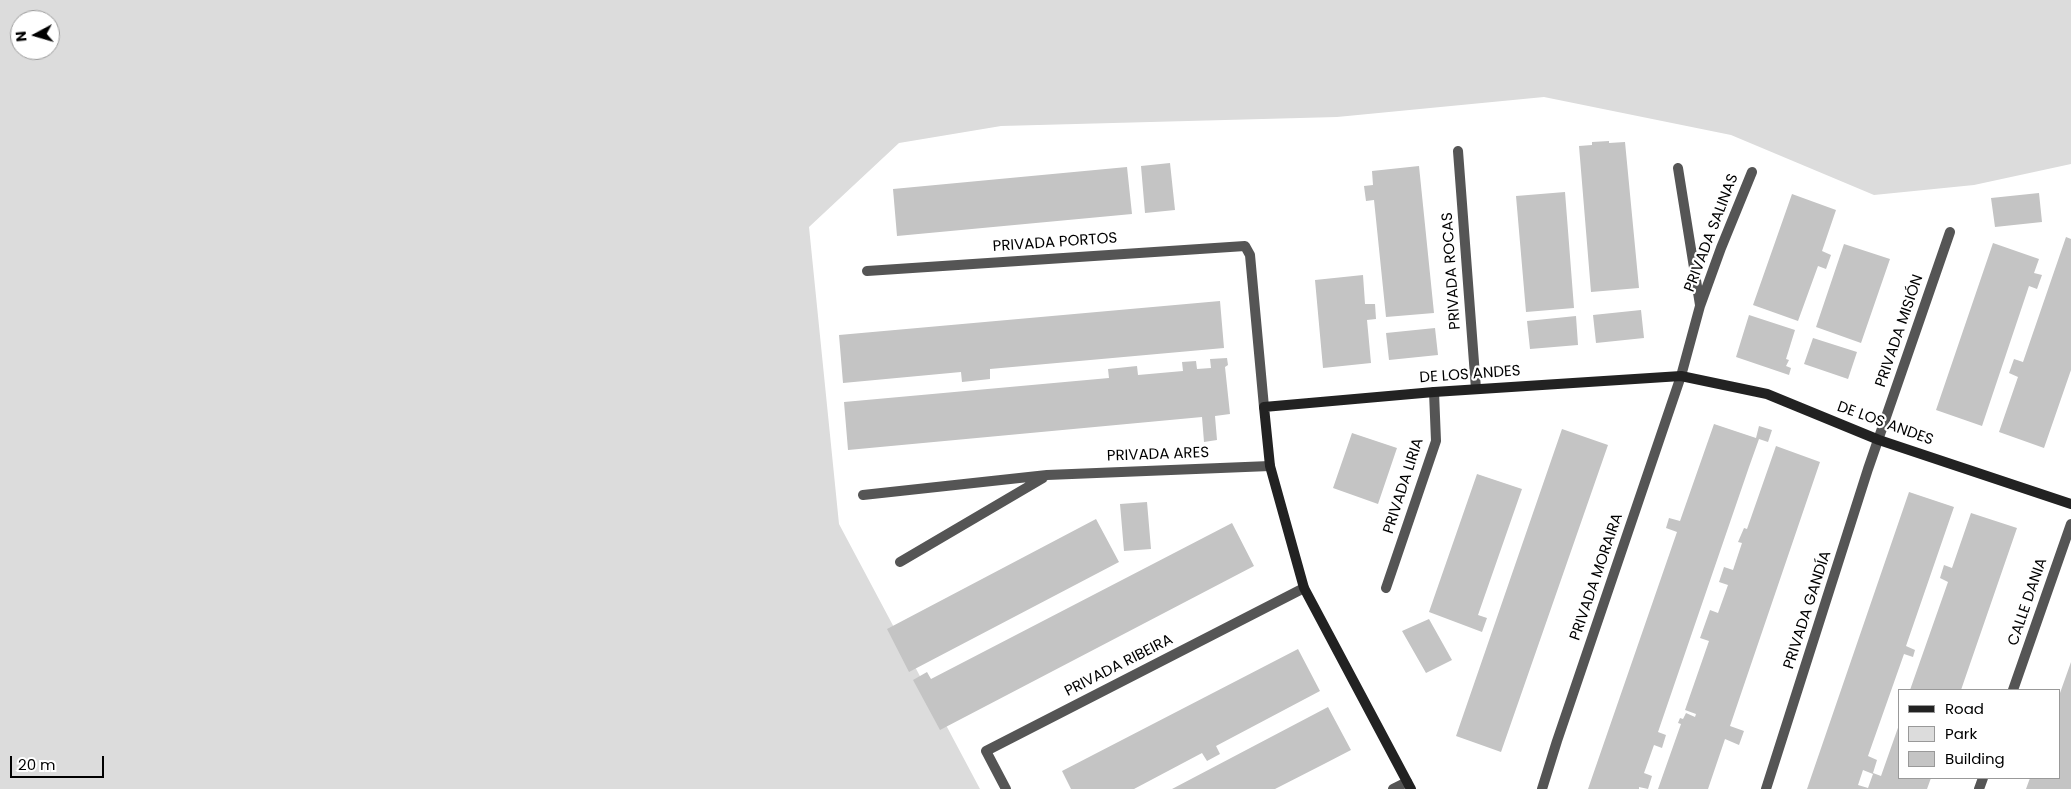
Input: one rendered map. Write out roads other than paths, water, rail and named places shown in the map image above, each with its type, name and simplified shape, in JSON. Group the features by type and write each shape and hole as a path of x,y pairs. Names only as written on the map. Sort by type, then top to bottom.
{"street":[{"name":"PRIVADA ROCAS","path":"1458,151 1476,389"},
{"name":"PRIVADA SALINAS","path":"1678,168 1700,306"},
{"name":"PRIVADA SALINAS","path":"1681,376 1700,306 1752,172"},
{"name":"PRIVADA MISIÓN","path":"1879,440 1950,232"},
{"name":"PRIVADA PORTOS","path":"867,271 1245,246 1250,255 1264,407"},
{"name":"DE LOS ANDES","path":"1264,407 1434,392 1681,376 1767,394 1879,440 2071,504"},
{"name":"PRIVADA MORAIRA","path":"1542,789 1556,740 1681,376"},
{"name":"PRIVADA LIRIA","path":"1386,588 1436,441 1434,392"},
{"path":"1264,407 1270,466 1304,588 1409,785 1393,789"},
{"name":"PRIVADA GANDÍA","path":"1766,789 1879,440"},
{"name":"PRIVADA ARES","path":"862,495 1047,475 1270,466"},
{"name":"PRIVADA ARES","path":"900,562 1047,475"},
{"name":"CALLE DANIA","path":"2013,689 2071,524"},
{"name":"PRIVADA RIBEIRA","path":"1006,789 986,750 1304,588"}]}
